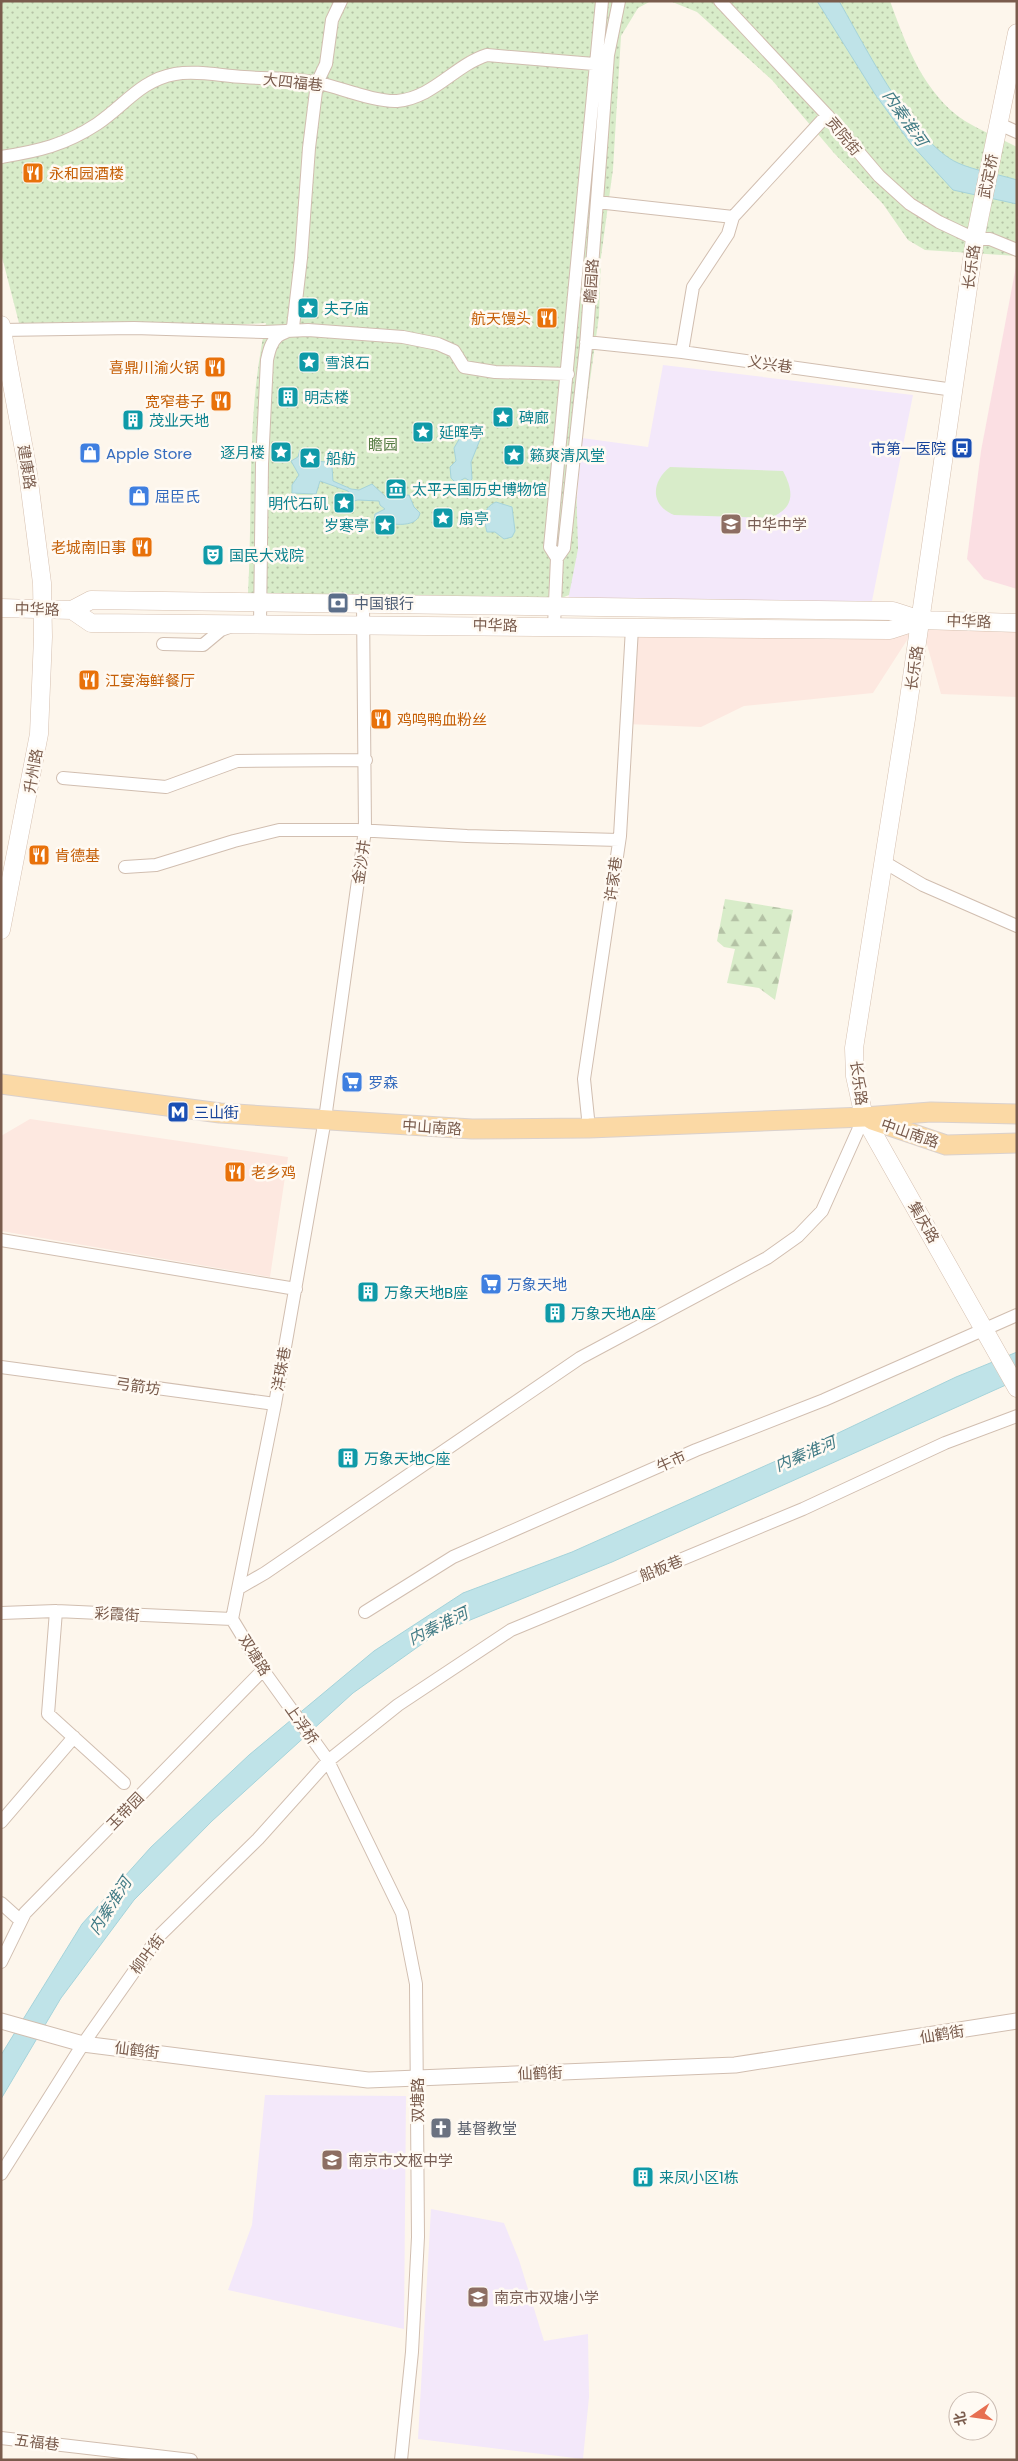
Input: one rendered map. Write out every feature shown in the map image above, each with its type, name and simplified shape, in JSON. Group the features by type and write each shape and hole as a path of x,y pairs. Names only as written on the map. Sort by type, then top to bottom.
{"main road":[{"path":"998,129 1017,32"},
{"name":"武定桥","path":"979,218 998,129"},
{"name":"长乐路","path":"864,1117 855,1076 854,1048 921,620 954,390 982,239 979,218"},
{"name":"建康路","path":"2,328 27,466 43,609"},
{"name":"中华路","path":"1,608 72,610 91,600 893,611 921,620 1017,623"},
{"name":"升州路","path":"1,930 39,734 43,609"},
{"name":"中华路","path":"72,610 91,623 237,625 890,630 921,620"},
{"name":"中山南路","path":"1,1084 220,1113 472,1129 590,1128 864,1117 931,1112 1017,1114"},
{"name":"中山南路","path":"864,1117 946,1145 1017,1143"},
{"name":"集庆路","path":"864,1117 1017,1388"}],"street":[{"path":"260,625 262,464 267,360 271,346 277,337 293,327 301,258 309,148 317,83 326,64 332,20 341,1"},
{"name":"瞻园路","path":"557,558 550,546 568,374 594,64 602,1"},
{"name":"瞻园路","path":"554,626 557,558 564,548 586,344 608,55 619,1"},
{"name":"贡院街","path":"720,1 827,115 878,176 910,204 939,222 1017,250"},
{"name":"大四福巷","path":"1,157 50,148 69,140 97,123 146,84 162,76 193,73 317,83 365,96 396,101 423,93 447,79 473,60 487,55 594,64"},
{"path":"682,352 693,287 728,234 733,217 827,115"},
{"path":"998,129 1017,132"},
{"path":"597,202 733,217"},
{"path":"572,324 574,331 579,332 584,331 587,326"},
{"path":"2,328 134,328 184,331 308,330 403,337 438,344 454,351 464,367 495,372 568,374"},
{"name":"义兴巷","path":"570,345 572,340 578,338 586,344 682,352 954,390"},
{"name":"金沙井","path":"325,1119 365,830 366,760 363,604"},
{"path":"163,644 203,644 221,630 237,625"},
{"name":"许家巷","path":"590,1128 584,1079 619,840 632,628"},
{"path":"62,778 166,787 237,761 366,760"},
{"path":"124,867 156,865 234,841 280,830 365,830 467,836 619,840"},
{"path":"884,862 922,885 1017,926"},
{"path":"239,1588 265,1574 580,1358 767,1258 798,1236 822,1211 864,1117"},
{"name":"洋珠巷","path":"232,1619 275,1404 325,1119"},
{"path":"1,1240 296,1289"},
{"name":"牛市","path":"365,1612 453,1557 696,1450 824,1400 984,1327 1017,1315"},
{"name":"弓箭坊","path":"1,1368 275,1404"},
{"name":"船板巷","path":"327,1760 398,1706 511,1630 804,1509 945,1443 1017,1416"},
{"path":"56,1611 48,1714 124,1783"},
{"name":"彩霞街","path":"1,1613 56,1611 232,1619"},
{"name":"双塘路","path":"232,1619 263,1670 278,1690"},
{"name":"玉带园","path":"1,1962 25,1914 263,1670"},
{"name":"上浮桥","path":"278,1690 327,1760"},
{"path":"1,1822 74,1737"},
{"name":"柳叶街","path":"1,2174 83,2044 159,1936 258,1838 327,1760"},
{"name":"双塘路","path":"327,1760 402,1913 416,1984 417,2246 412,2352 401,2460"},
{"path":"1,1903 21,1920"},
{"name":"仙鹤街","path":"1,2021 83,2044 368,2080 736,2065 1017,2021"},
{"name":"五福巷","path":"1,2438 191,2460"}],"shaded area":[{"path":"1017,261 1017,589 984,579 967,559 981,451"},
{"name":"中华中学","path":"663,365 913,395 872,601 568,604 582,438 648,447"},
{"path":"920,620 873,693 744,706 701,727 626,724 632,628 890,630"},
{"path":"920,620 1017,623 1017,697 941,694"},
{"path":"30,1119 288,1157 270,1277 1,1231 1,1136"},
{"name":"南京市文枢中学","path":"265,2095 406,2096 404,2329 228,2290 252,2225"},
{"name":"南京市双塘小学","path":"431,2209 504,2223 519,2260 544,2341 588,2334 589,2397 583,2459 418,2439"}],"green space":[{"name":"夫子庙","path":"1,1 651,1 638,8 621,36 613,169 601,257 599,316 576,480 578,549 569,595 534,609 288,597 248,593 251,458 255,390 266,323 169,329 130,322 19,323 1,253"},
{"path":"670,1 890,1 918,67 938,97 965,121 1017,147 1017,256 925,250 908,240 883,204 834,153 772,80 697,12"},
{"path":"670,467 783,471 789,486 790,499 784,509 770,518 674,515 666,511 661,505 656,493 659,479"},
{"path":"725,899 793,910 775,1000 759,988 727,983 735,949 724,947 717,941"}],"water":[{"name":"内秦淮河","path":"817,1 839,1 891,91 924,135 941,152 958,163 1017,180 1017,204 953,190 911,144 875,94"},
{"path":"464,431 472,431 481,437 471,462 472,479 470,481 465,478 456,483 451,478 450,467 456,461 454,448"},
{"path":"303,449 315,461 326,462 332,467 333,481 351,489 359,490 372,484 386,497 409,495 414,507 420,513 418,518 408,524 386,523 374,520 375,514 385,509 380,505 379,501 358,500 345,503 344,500 350,495 348,491 320,481 316,494 292,493 292,485 299,475 291,461 298,457 300,450"},
{"path":"496,502 512,507 515,531 512,537 504,539 495,532 487,532 486,511"},
{"name":"内秦淮河","path":"1017,1352 1017,1380 612,1562 436,1634 353,1693 212,1821 134,1900 61,1998 1,2099 1,2055 82,1924 151,1847 249,1755 374,1651 463,1593 572,1552 834,1435 956,1377"}],"place":[{"name":"永和园酒楼","path":"33,173"},
{"name":"夫子庙","path":"308,308"},
{"name":"航天馒头","path":"547,318"},
{"name":"雪浪石","path":"309,362"},
{"name":"喜鼎川渝火锅","path":"215,367"},
{"name":"明志楼","path":"288,397"},
{"name":"宽窄巷子","path":"221,401"},
{"name":"碑廊","path":"503,417"},
{"name":"茂业天地","path":"133,420"},
{"name":"延晖亭","path":"423,432"},
{"name":"市第一医院","path":"962,448"},
{"name":"逐月楼","path":"281,452"},
{"name":"Apple Store","path":"90,453"},
{"name":"籁爽清风堂","path":"514,455"},
{"name":"船舫","path":"310,458"},
{"name":"太平天国历史博物馆","path":"396,489"},
{"name":"屈臣氏","path":"139,496"},
{"name":"明代石矶","path":"344,503"},
{"name":"扇亭","path":"443,518"},
{"name":"中华中学","path":"731,524"},
{"name":"岁寒亭","path":"385,525"},
{"name":"老城南旧事","path":"142,547"},
{"name":"国民大戏院","path":"213,555"},
{"name":"中国银行","path":"338,603"},
{"name":"江宴海鲜餐厅","path":"89,680"},
{"name":"鸡鸣鸭血粉丝","path":"381,719"},
{"name":"肯德基","path":"39,855"},
{"name":"罗森","path":"352,1082"},
{"name":"三山街","path":"178,1112"},
{"name":"老乡鸡","path":"235,1172"},
{"name":"万象天地","path":"491,1284"},
{"name":"万象天地B座","path":"368,1292"},
{"name":"万象天地A座","path":"555,1313"},
{"name":"万象天地C座","path":"348,1458"},
{"name":"基督教堂","path":"441,2128"},
{"name":"南京市文枢中学","path":"332,2160"},
{"name":"来凤小区1栋","path":"643,2177"},
{"name":"南京市双塘小学","path":"478,2297"}],"park label":[{"name":"瞻园","path":"383,444"}]}
